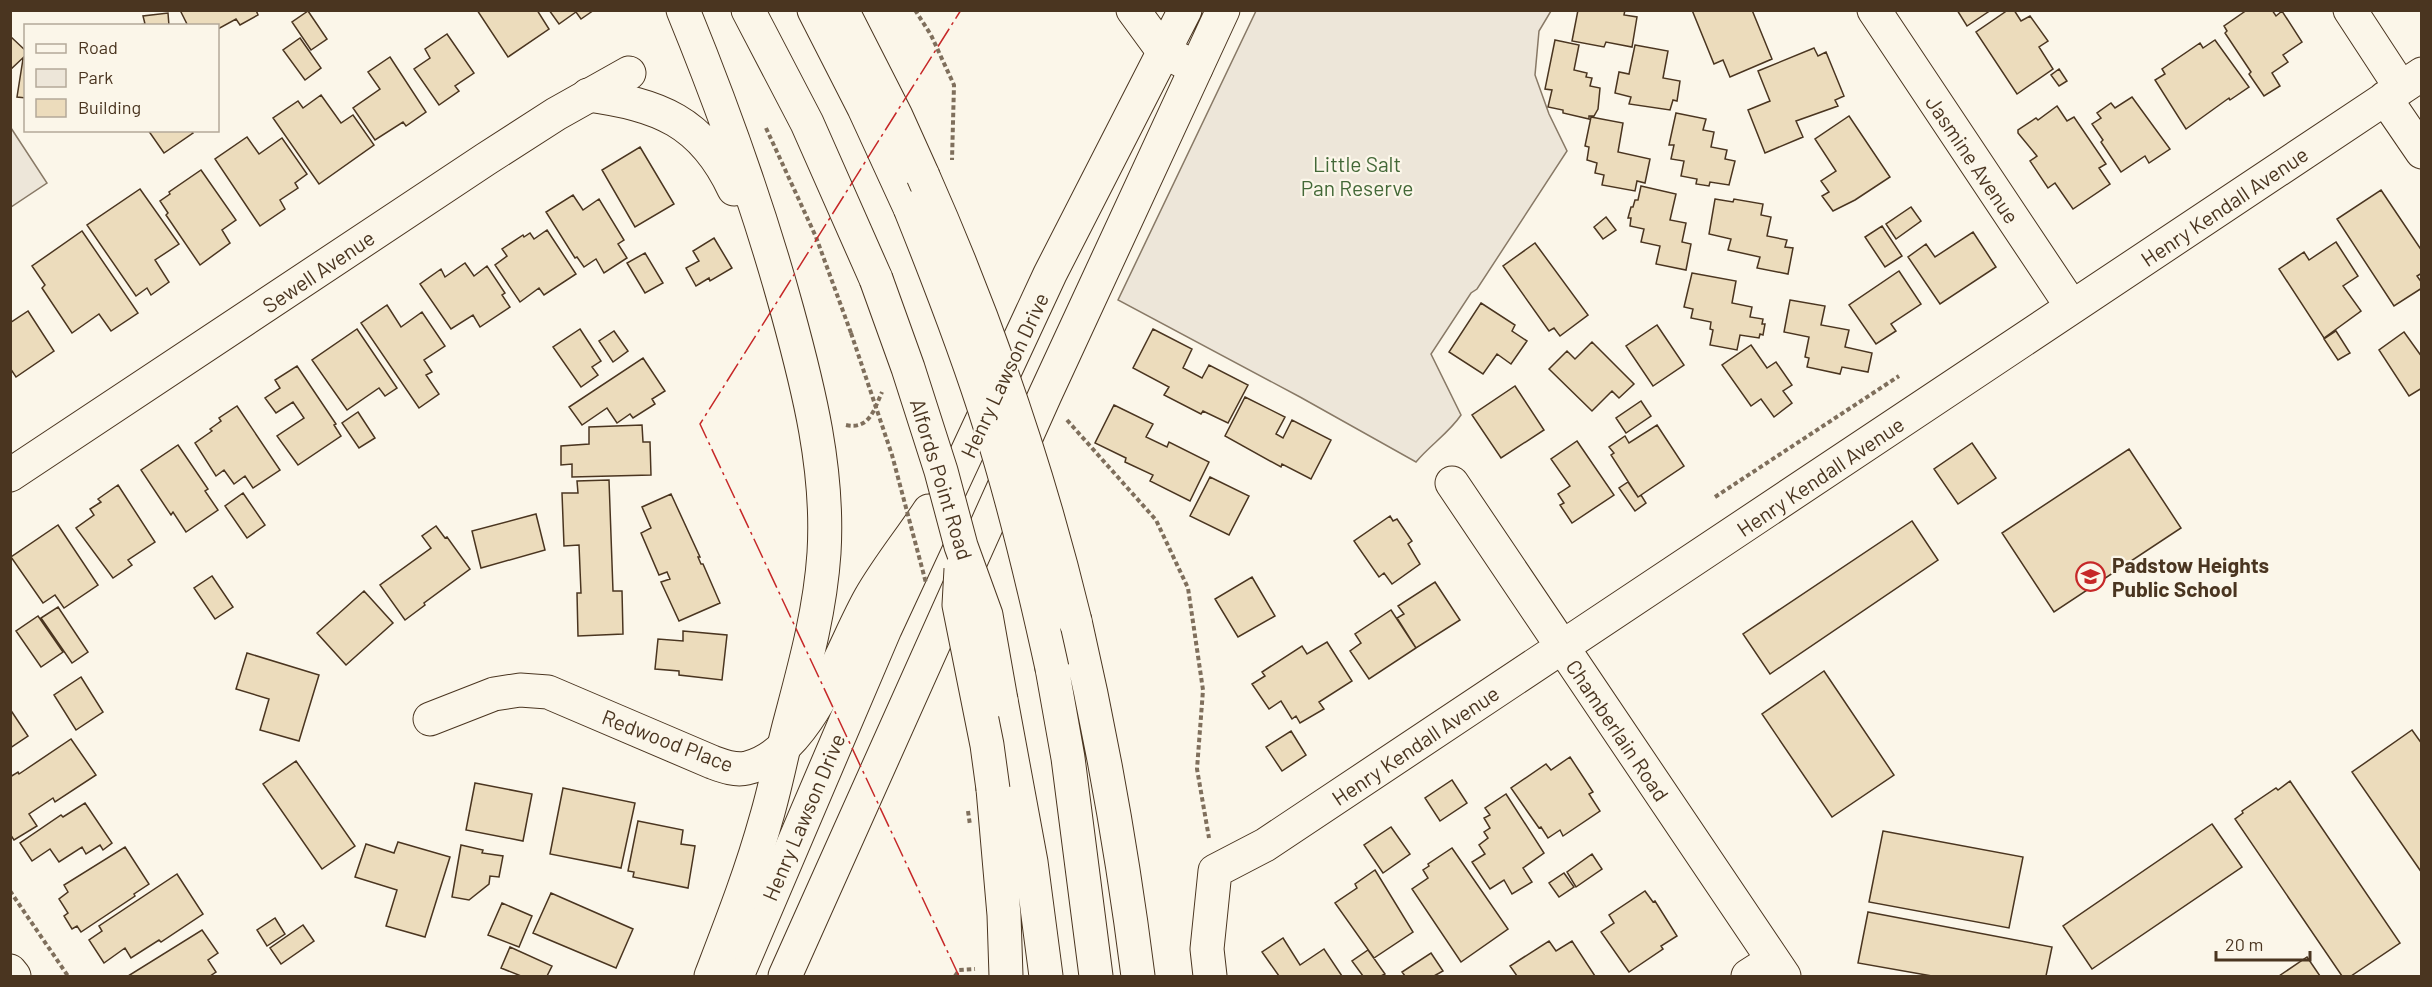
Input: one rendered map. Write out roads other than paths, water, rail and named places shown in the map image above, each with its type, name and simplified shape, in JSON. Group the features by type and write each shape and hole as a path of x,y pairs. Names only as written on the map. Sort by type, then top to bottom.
{"main road":[{"path":"683,10 735,144 779,284 813,408 825,506 824,553 809,651 766,819 750,871 711,976"},
{"name":"Alfords Point Road","path":"748,10 807,123 876,279 941,471 962,546 986,615 993,792 1046,976"},
{"path":"814,10 864,108 910,208 953,319 990,426 1023,540 1052,668 1068,758 1096,976"},
{"path":"842,10 896,116 974,296 1012,401 1045,504 1090,682 1117,833 1138,976"},
{"path":"1132,10 1163,51 1196,68"},
{"name":"Henry Lawson Drive","path":"737,976 880,639 1050,274 1185,10"},
{"path":"785,976 1045,395 1223,10"},
{"name":"Jasmine Avenue","path":"1874,10 2072,307"},
{"path":"2349,10 2402,87 2421,152"},
{"name":"Sewell Avenue","path":"10,475 486,159 629,72"},
{"name":"Henry Kendall Avenue","path":"1210,976 1207,949 1215,871 1265,845 2402,87"},
{"path":"588,95 629,100 649,107 671,117 709,145 727,174 779,284"},
{"name":"Redwood Place","path":"430,718 494,694 520,690 548,693 712,762 733,769 746,769 757,765 784,748 813,711 870,598 965,460"},
{"name":"Chamberlain Road","path":"1452,483 1562,648 1768,971"},
{"path":"991,973 1004,904 993,792"},
{"path":"10,970 15,976"}],"place":[{"name":"Padstow Heights Public School","path":"2091,576"}],"park label":[{"name":"Little Salt Pan Reserve","path":"1357,175"}]}
